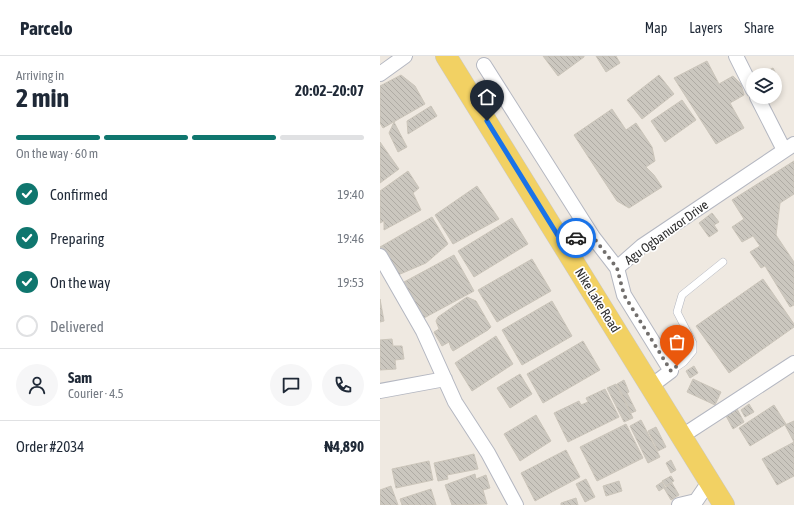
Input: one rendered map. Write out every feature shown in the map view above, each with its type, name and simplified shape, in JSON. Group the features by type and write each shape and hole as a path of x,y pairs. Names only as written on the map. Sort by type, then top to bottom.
{"main road":[{"name":"Nike Lake Road","path":"446,56 724,505"}],"street":[{"path":"380,74 405,56"},
{"path":"736,56 746,76"},
{"path":"484,65 593,237 617,268"},
{"path":"761,104 789,147"},
{"name":"Agu Ogbanuzor Drive","path":"671,371 624,295 617,268 642,246 789,147"},
{"path":"560,239 593,237"},
{"path":"380,256 423,331 455,402 488,453 516,505"},
{"path":"682,436 794,363"},
{"path":"651,386 671,371"},
{"path":"380,391 445,379"},
{"path":"680,505 696,501 709,482"}],"lane":[{"path":"671,371 684,362 693,351 693,343 678,312 682,295 723,262"}],"building":[{"path":"543,56 584,56 584,57 558,76"},
{"path":"596,56 616,56 620,63 606,72"},
{"path":"707,61 719,84 733,76 741,84 744,95 730,103 744,128 716,144 674,78"},
{"path":"401,75 415,86 425,104 383,128 380,123 380,86"},
{"path":"659,75 674,94 642,119 627,100"},
{"path":"682,100 696,120 665,142 651,121"},
{"path":"431,106 437,116 408,134 407,121"},
{"path":"612,109 626,130 636,123 652,147 655,161 646,167 654,175 662,187 629,208 617,201 574,135"},
{"path":"394,122 407,147 398,152 389,133"},
{"path":"380,142 399,169 380,183"},
{"path":"794,161 794,194 780,203 776,235 794,262 794,305 790,307 765,266 761,268 750,252 760,246 753,236 742,242 732,227 744,219 732,200"},
{"path":"408,171 419,188 413,193 421,210 384,230 384,221 380,223 380,191"},
{"path":"477,186 499,219 453,244 435,215"},
{"path":"712,213 719,222 714,225 718,231 709,237 699,223"},
{"path":"432,217 448,244 426,263 398,275 380,247"},
{"path":"512,218 528,244 474,277 458,251"},
{"path":"454,255 474,291 424,318 404,282"},
{"path":"532,259 551,291 497,322 478,290"},
{"path":"763,279 794,324 794,327 729,373 696,326"},
{"path":"467,297 476,301 491,327 453,351 449,342 442,346 435,334 434,332 439,329 436,321 438,317"},
{"path":"380,299 384,321 380,322"},
{"path":"552,301 572,336 522,365 502,330"},
{"path":"496,336 513,364 472,391 455,363"},
{"path":"392,339 393,346 402,346 404,359 395,360 396,369 380,370 380,340"},
{"path":"583,341 600,370 543,403 527,374"},
{"path":"694,366 698,373 690,378 686,371"},
{"path":"520,374 532,394 510,408 497,388"},
{"path":"693,379 721,392 715,405 687,392"},
{"path":"624,380 629,392 627,393 636,411 631,413 617,384"},
{"path":"616,384 633,418 624,422 607,388"},
{"path":"605,389 619,417 568,442 554,413 579,401 581,405 588,402 586,398"},
{"path":"749,404 754,412 745,417 741,410"},
{"path":"774,405 786,424 750,446 739,428"},
{"path":"736,407 744,422 733,429 725,414"},
{"path":"536,415 551,441 520,461 504,434"},
{"path":"641,420 660,457 648,463 630,426"},
{"path":"794,421 794,442 785,425"},
{"path":"626,424 643,458 597,481 580,447"},
{"path":"656,427 666,447 658,451 648,431"},
{"path":"794,442 794,476 777,485 762,459"},
{"path":"566,450 580,477 535,501 521,473"},
{"path":"474,454 478,469 447,475 448,479 438,481 434,463"},
{"path":"671,460 676,470 671,473 666,463"},
{"path":"429,461 433,480 396,488 392,469"},
{"path":"475,474 476,479 486,475 490,488 483,490 487,504 452,505 445,485"},
{"path":"671,476 674,481 666,486 662,481"},
{"path":"586,479 595,497 585,502 576,484"},
{"path":"619,481 622,491 606,496 603,486"},
{"path":"662,482 665,487 659,491 656,486"},
{"path":"672,483 679,495 671,500 664,488"},
{"path":"391,486 398,505 380,505 380,490"},
{"path":"431,489 436,505 402,505 400,499"},
{"path":"576,498 578,505 561,505 561,503"}],"way so far":[{"path":"576,238 593,237 601,247 617,268 624,295 671,371 677,366"}],"route":[{"path":"487,121 560,239 576,238"}]}
